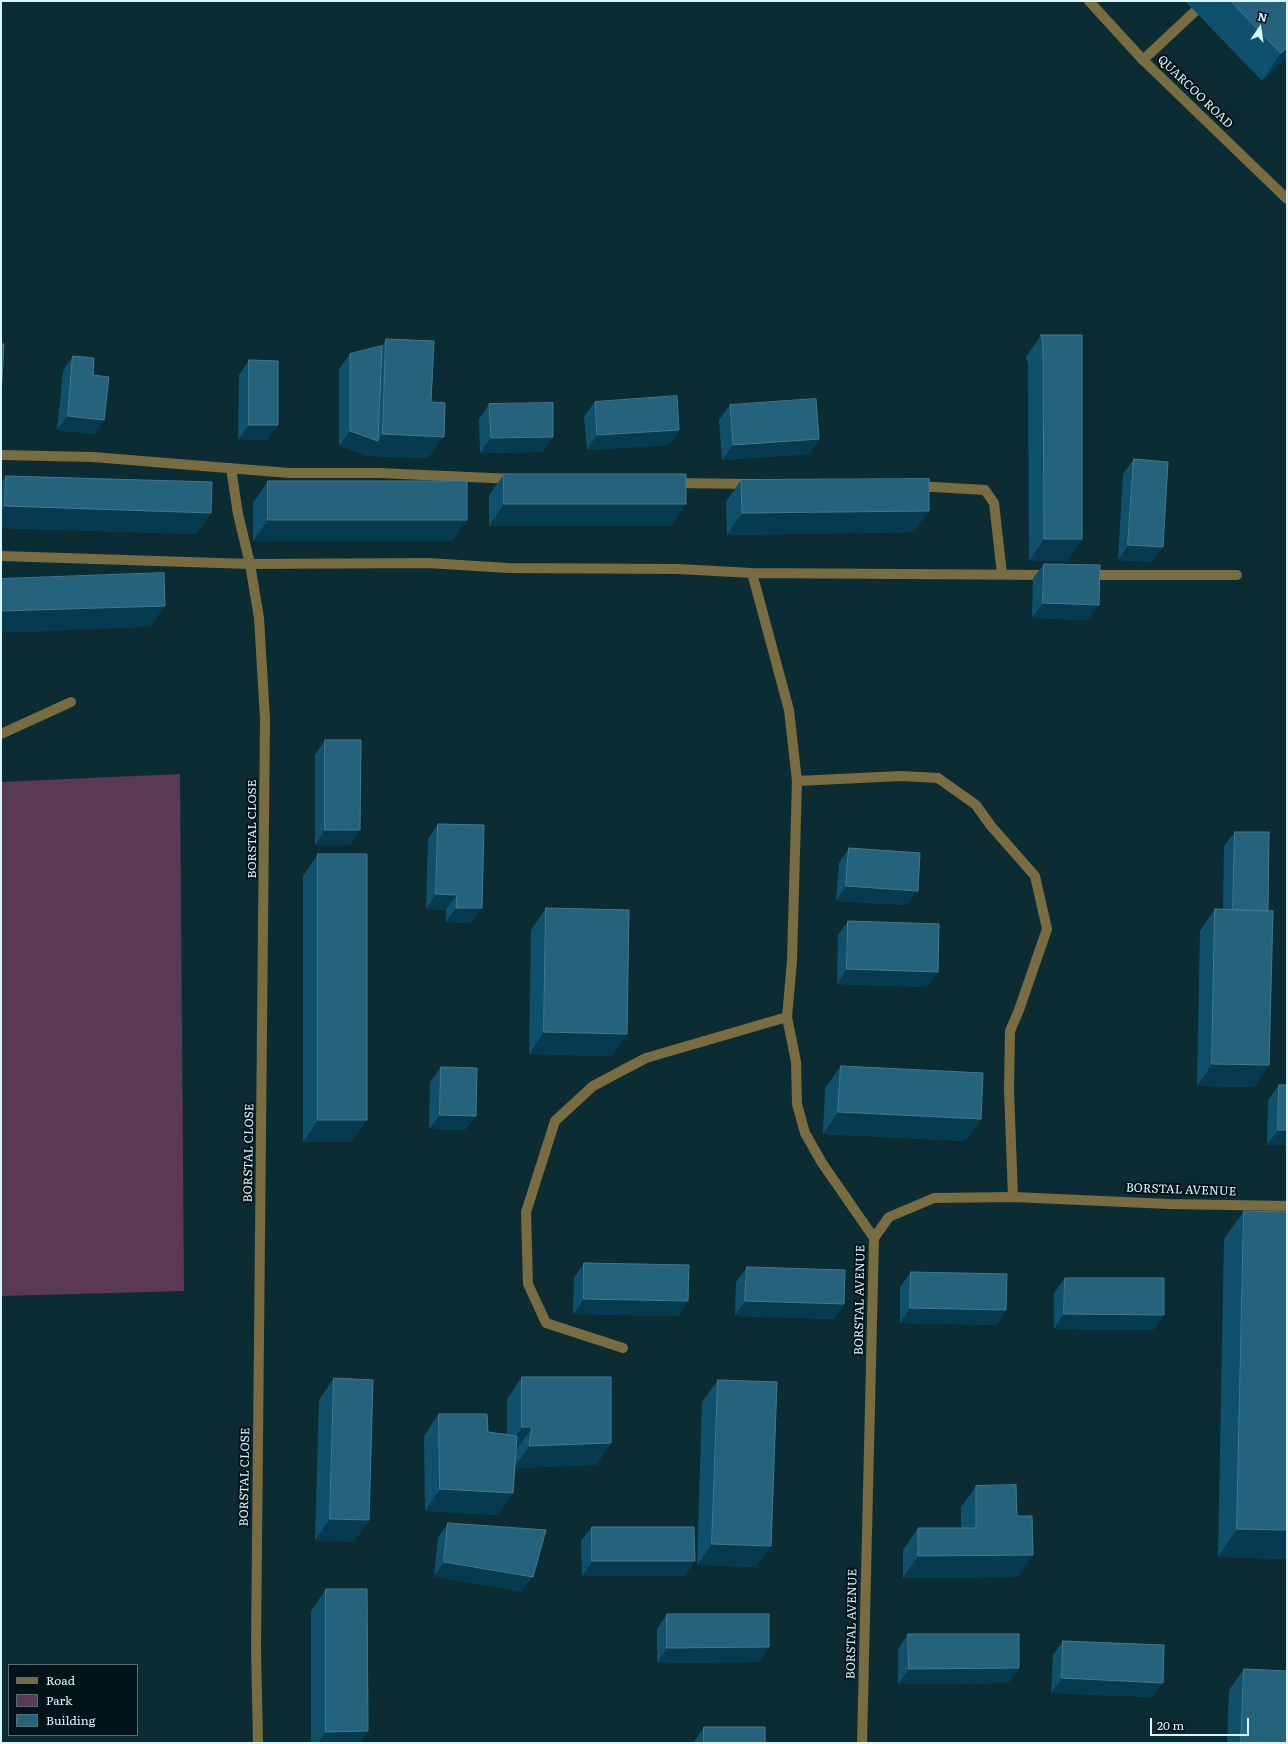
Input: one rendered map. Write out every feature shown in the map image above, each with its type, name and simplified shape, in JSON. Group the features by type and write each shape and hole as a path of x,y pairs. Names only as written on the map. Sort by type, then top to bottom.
{"street":[{"name":"QUARCOO ROAD","path":"1089,1 1143,60 1287,199"},
{"path":"1143,60 1206,1"},
{"path":"1,455 93,457 289,473 379,473 519,480"},
{"name":"BORSTAL CLOSE","path":"231,468 238,514 250,564 260,618 265,719 256,1647 258,1743"},
{"path":"661,483 764,484"},
{"path":"906,485 985,490 994,503 1002,574"},
{"path":"1,556 250,564 428,563 508,568 678,569 752,573 1057,575"},
{"path":"752,573 789,710 797,781 792,961 787,1017 796,1062 797,1104 805,1133 822,1163 874,1238"},
{"path":"1080,575 1237,576"},
{"path":"1,734 71,702"},
{"path":"797,781 901,776 938,778 976,805 991,826 1035,876 1047,929 1019,1010 1010,1031 1009,1089 1013,1197"},
{"path":"623,1348 546,1323 528,1284 526,1212 555,1121 593,1086 646,1058 787,1017"},
{"name":"BORSTAL AVENUE","path":"862,1743 874,1238 889,1217 934,1198 1013,1197 1169,1204 1287,1206"}],"green space":[{"path":"180,774 184,1291 1,1296 1,782"}],"building":[{"path":"1231,1 1287,1 1287,48 1281,53"},
{"path":"1041,335 1082,335 1082,539 1044,539 1043,343"},
{"path":"386,339 434,341 431,402 445,403 444,437 383,434"},
{"path":"1,344 4,344 1,395"},
{"path":"382,346 378,441 350,431 350,354"},
{"path":"73,356 94,358 93,375 109,377 104,420 68,416"},
{"path":"249,360 278,361 278,425 249,425"},
{"path":"677,396 679,430 597,435 595,402"},
{"path":"816,399 819,439 733,445 730,405"},
{"path":"553,403 553,437 491,438 489,404"},
{"path":"1134,459 1168,462 1163,547 1128,545"},
{"path":"504,474 686,474 686,504 504,504"},
{"path":"6,476 212,482 211,513 5,506"},
{"path":"929,479 929,511 742,513 741,480"},
{"path":"268,481 467,481 467,520 268,520"},
{"path":"1044,564 1100,565 1099,605 1043,603"},
{"path":"164,573 165,606 1,611 1,579"},
{"path":"325,740 361,740 360,830 325,830"},
{"path":"438,824 484,825 482,908 456,908 457,895 436,894"},
{"path":"1235,832 1269,832 1268,911 1233,910"},
{"path":"849,848 920,853 918,891 846,886"},
{"path":"318,854 367,854 367,1120 318,1120"},
{"path":"546,908 629,910 627,1034 544,1032"},
{"path":"1215,909 1273,911 1269,1065 1212,1064"},
{"path":"848,921 939,924 938,972 847,969"},
{"path":"841,1066 983,1073 981,1119 838,1112"},
{"path":"441,1067 477,1068 476,1116 440,1115"},
{"path":"1279,1085 1287,1085 1287,1130 1278,1130"},
{"path":"1244,1211 1287,1212 1287,1530 1237,1529"},
{"path":"584,1263 689,1265 688,1301 584,1299"},
{"path":"747,1267 845,1270 844,1304 745,1301"},
{"path":"911,1272 1007,1274 1006,1310 910,1308"},
{"path":"1065,1278 1164,1278 1164,1315 1064,1314"},
{"path":"522,1377 611,1377 611,1443 529,1446 532,1427 522,1427"},
{"path":"334,1378 373,1380 369,1520 330,1519"},
{"path":"718,1380 777,1382 771,1546 712,1544"},
{"path":"439,1414 487,1414 488,1432 517,1436 513,1493 440,1489"},
{"path":"1016,1485 1017,1516 1032,1516 1033,1555 918,1556 918,1528 976,1528 976,1486"},
{"path":"448,1523 546,1530 533,1577 444,1562"},
{"path":"592,1527 694,1527 695,1561 592,1561"},
{"path":"326,1589 367,1589 368,1731 326,1732"},
{"path":"667,1614 769,1614 769,1647 667,1648"},
{"path":"908,1634 1019,1634 1019,1668 909,1669"},
{"path":"1063,1641 1164,1645 1163,1683 1062,1678"},
{"path":"1244,1669 1287,1671 1287,1743 1241,1743"},
{"path":"704,1727 765,1727 765,1743 704,1743"}]}
